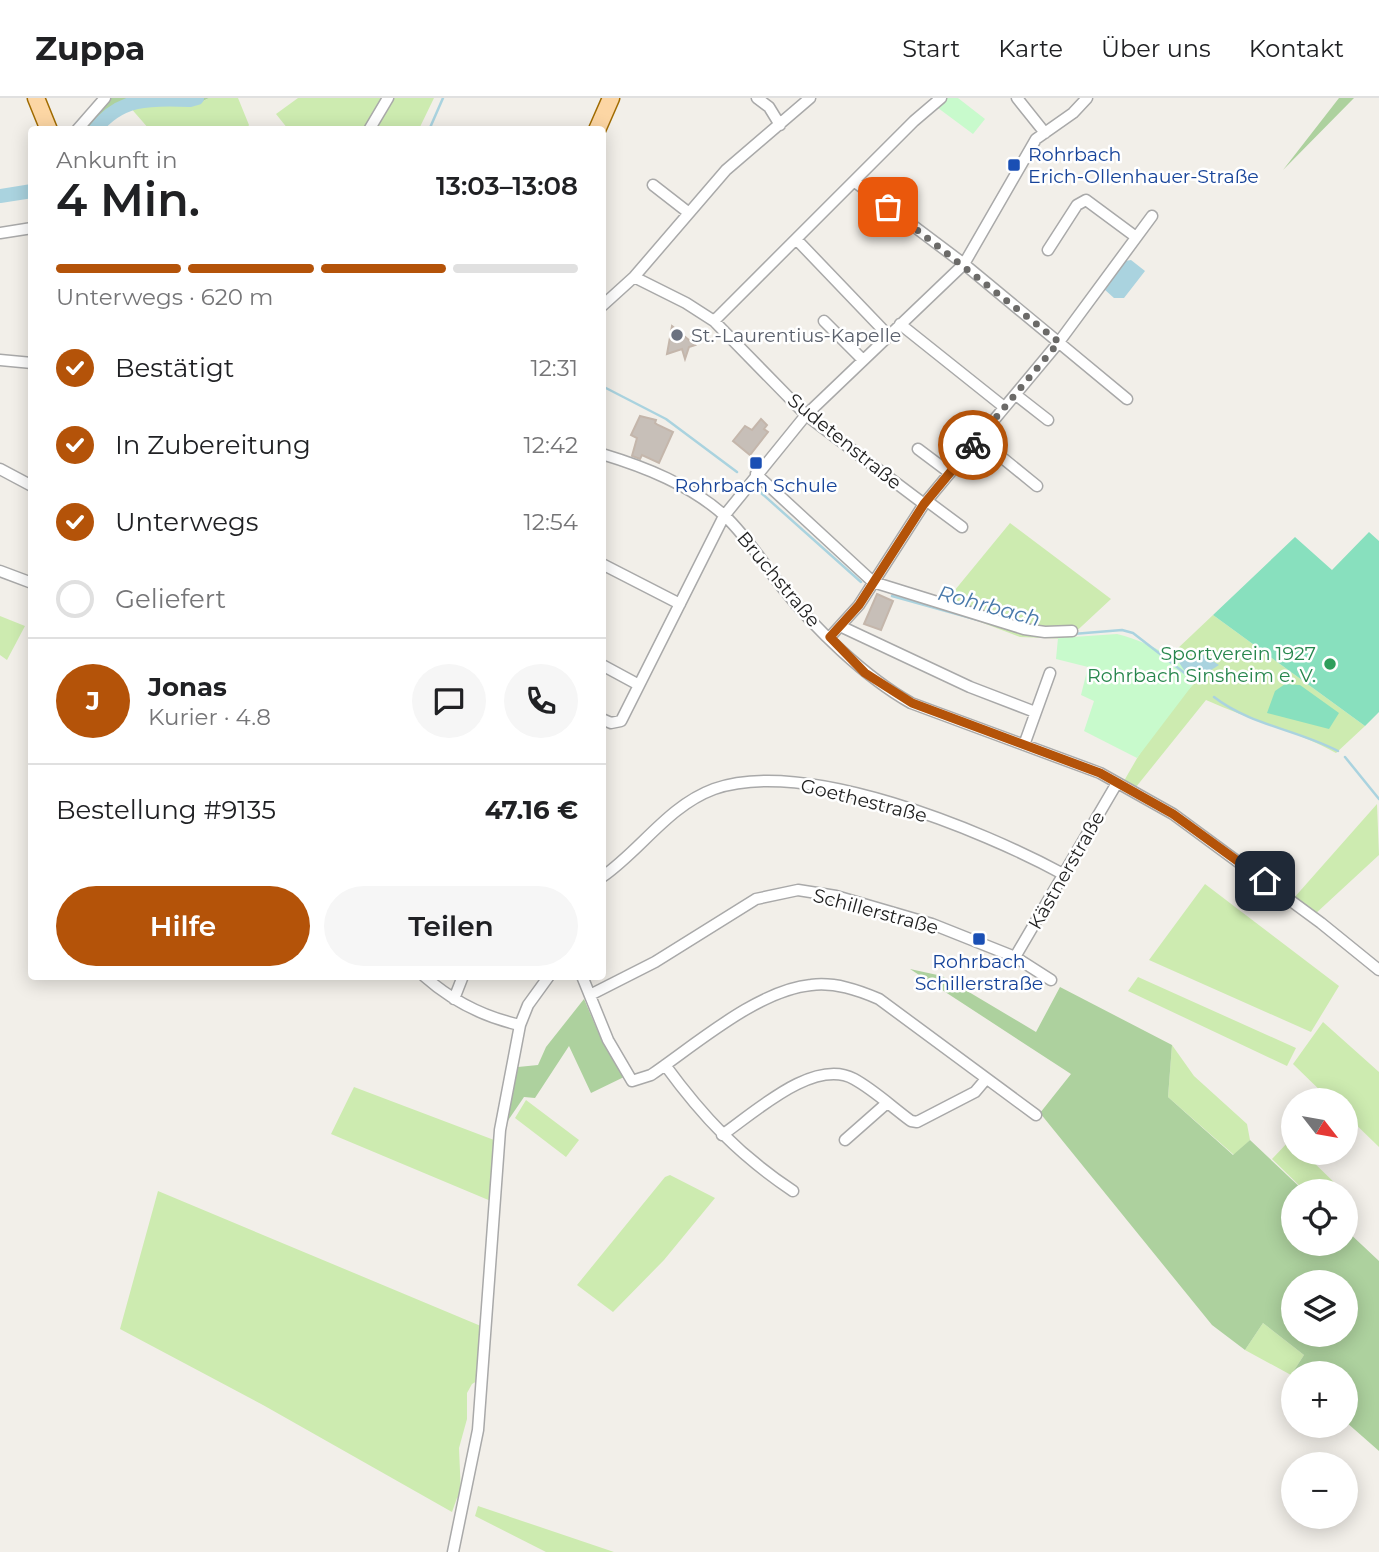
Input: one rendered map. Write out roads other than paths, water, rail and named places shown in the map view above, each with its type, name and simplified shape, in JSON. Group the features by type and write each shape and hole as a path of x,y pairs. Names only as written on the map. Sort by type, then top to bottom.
{"main road":[{"path":"36,98 47,123"},
{"path":"599,126 611,98"}],"street":[{"path":"80,126 105,98"},
{"path":"371,126 388,98"},
{"path":"757,98 770,103 780,125"},
{"path":"606,302 634,277 726,170 810,98"},
{"path":"714,321 941,98"},
{"path":"1017,98 1045,133"},
{"path":"606,721 611,723 621,721 724,516 756,474 806,415 964,264 1036,139 1073,113 1087,98"},
{"path":"855,182 964,264 1127,398"},
{"path":"653,185 690,213"},
{"path":"1048,250 1077,205 1086,200 1136,237"},
{"path":"830,637 859,605 926,502 1059,342 1152,216"},
{"path":"0,233 28,229"},
{"path":"797,240 888,335"},
{"name":"Sudetenstraße","path":"634,277 686,303 714,321 806,415 962,527"},
{"path":"824,321 862,359"},
{"path":"900,324 1004,407"},
{"path":"0,360 28,363"},
{"path":"1016,395 1048,420"},
{"path":"978,438 1037,486"},
{"path":"918,449 950,473"},
{"name":"Bruchstraße","path":"606,456 676,482 724,516 782,587 865,673 912,703 1075,763 1173,814 1379,970"},
{"path":"0,469 28,484"},
{"path":"756,474 873,582 1024,629 1045,632 1072,631"},
{"path":"606,566 680,604"},
{"path":"0,571 28,582"},
{"path":"840,626 951,679 1035,712"},
{"path":"606,667 639,685"},
{"path":"1024,745 1050,673"},
{"name":"Goethestraße","path":"606,874 629,858 666,820 691,800 715,789 744,782 772,781 840,790 909,809 991,837 1063,874"},
{"name":"Kästnerstraße","path":"1015,957 1117,783"},
{"name":"Schillerstraße","path":"590,995 656,962 756,899 798,890 836,895 932,924 1015,957 1051,980"},
{"path":"429,980 454,999 477,1011 520,1026"},
{"path":"454,999 461,980"},
{"path":"453,1552 478,1430 500,1130 520,1026 528,1005 546,980"},
{"path":"584,980 608,1040 632,1081 651,1075 762,999 785,990 813,984 851,988 879,999 1036,1115"},
{"path":"665,1065 695,1106 722,1135 747,1159 793,1191"},
{"path":"722,1135 788,1089 821,1075 836,1073 854,1078 917,1122 975,1092 986,1079"},
{"path":"845,1140 887,1103"}],"water":[{"path":"1131,260 1145,271 1124,298 1114,298 1104,289 1125,261"},
{"path":"1202,654 1219,665 1197,679 1184,670 1178,661"}],"waterway":[{"path":"98,126 114,112 136,102 197,98"},
{"name":"Rohrbach","path":"431,126 443,98"},
{"path":"0,196 28,192"},
{"name":"Rohrbach","path":"606,388 666,419 737,472"},
{"name":"Rohrbach","path":"759,491 861,582"},
{"name":"Rohrbach","path":"892,596 978,620"},
{"name":"Rohrbach","path":"1073,634 1122,630 1133,633 1191,678"},
{"name":"Rohrbach","path":"1032,635 1053,636"},
{"name":"Rohrbach","path":"1214,697 1259,721 1338,751"},
{"name":"Rohrbach","path":"1345,757 1379,799"}],"place":[{"name":"Rohrbach Erich-Ollenhauer-Straße","path":"1014,165"},
{"name":"St.-Laurentius-Kapelle","path":"677,335"},
{"name":"Rohrbach Schule","path":"756,463"},
{"name":"Sportverein 1927 Rohrbach Sinsheim e. V.","path":"1330,664"},
{"name":"Rohrbach Schillerstraße","path":"979,939"}]}
